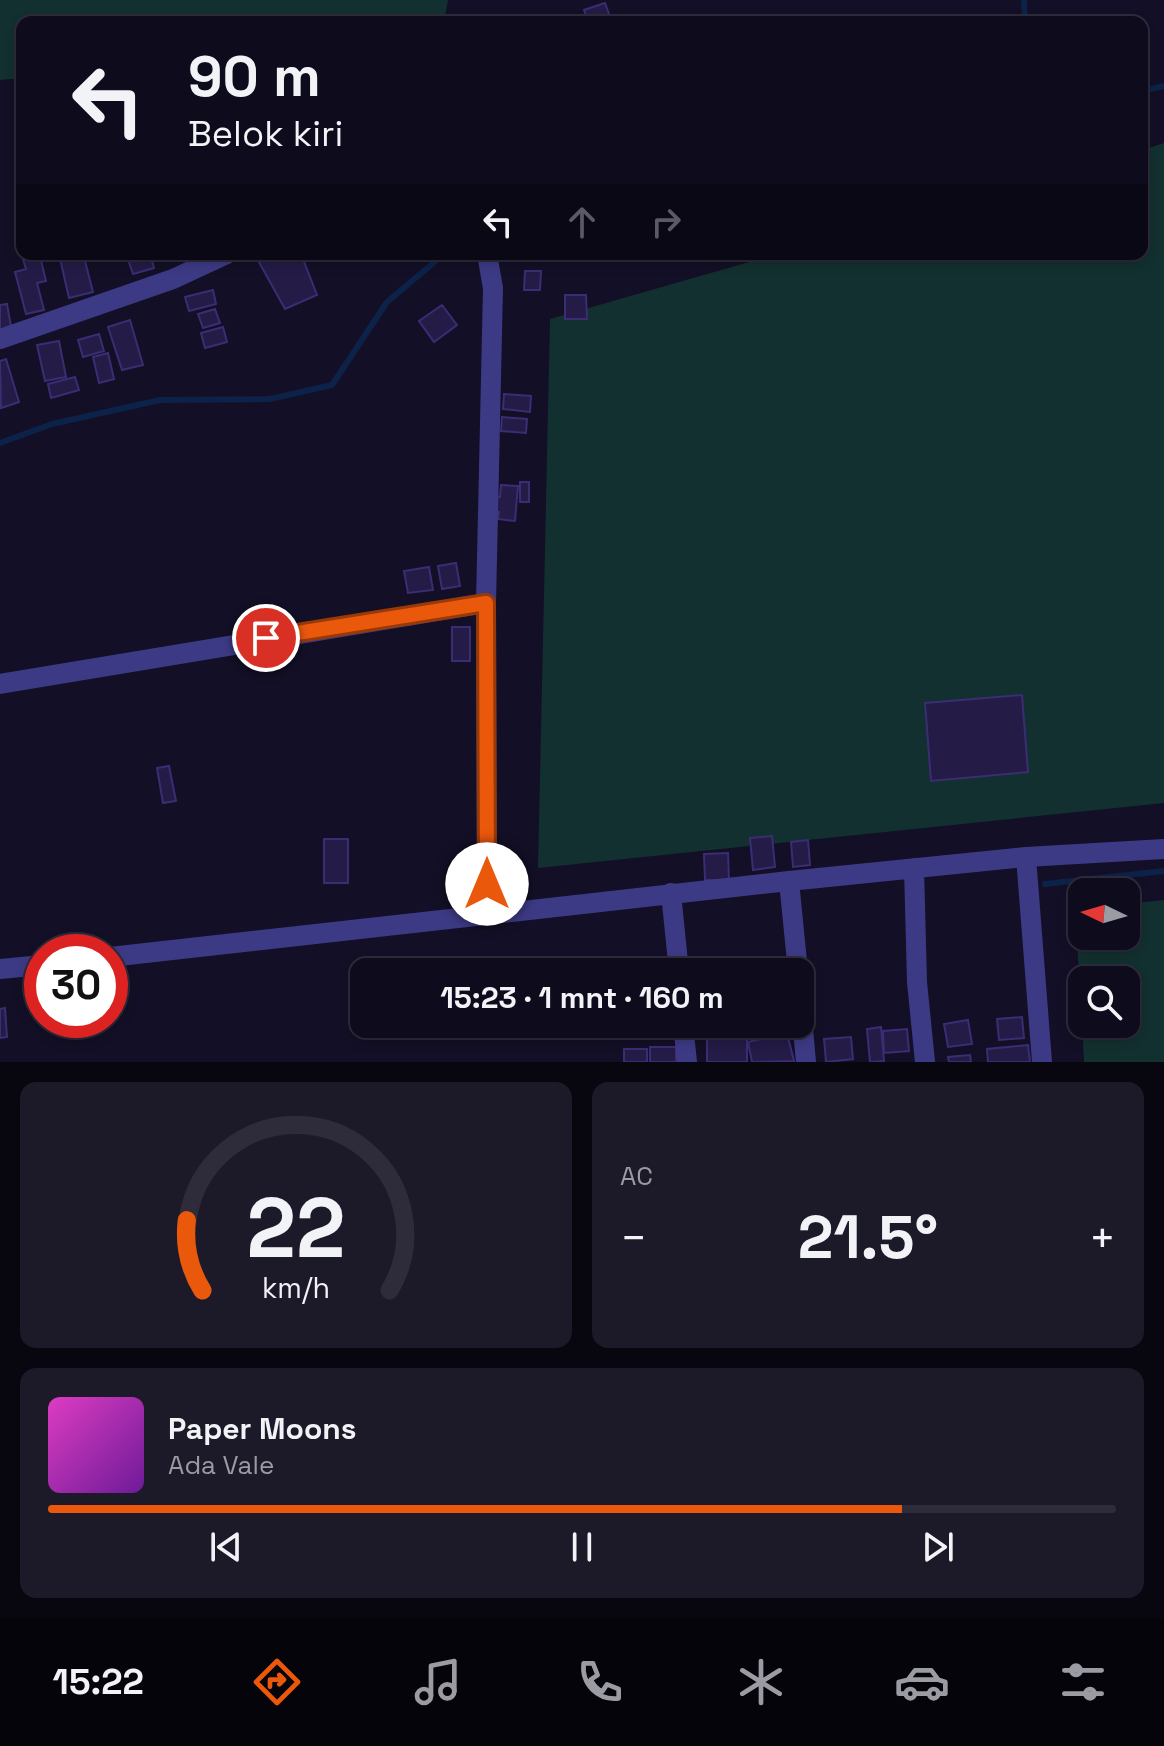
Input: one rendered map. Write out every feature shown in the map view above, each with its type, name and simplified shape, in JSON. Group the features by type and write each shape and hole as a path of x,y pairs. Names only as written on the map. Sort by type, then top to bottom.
{"street":[{"path":"0,339 173,279 214,260"},
{"path":"487,915 486,603 493,288 489,260"},
{"path":"0,684 486,603"},
{"path":"128,955 914,868 1026,857 1164,849"},
{"path":"1026,857 1042,1062"},
{"path":"914,868 917,982 925,1062"},
{"path":"789,881 797,958"},
{"path":"671,893 678,958"},
{"path":"0,969 24,967"},
{"path":"684,1038 687,1062"},
{"path":"804,1038 806,1062"}],"green space":[{"path":"0,0 448,0 445,16 16,16 16,79 0,80"},
{"path":"1164,143 1164,803 538,868 550,319 756,260 1148,260 1148,148"},
{"path":"1164,900 1164,1062 1084,1062 1083,1038 1140,1038 1140,966 1078,966 1077,950 1140,950 1140,903"}],"building":[{"path":"605,3 610,16 586,16 584,10"},
{"path":"23,260 41,260 46,281 37,283 44,310 26,314 15,272 26,269"},
{"path":"60,260 88,260 85,261 93,292 69,298"},
{"path":"128,260 152,260 154,268 133,274"},
{"path":"258,260 303,260 317,295 285,309"},
{"path":"525,271 541,271 540,290 524,290"},
{"path":"213,290 216,304 189,311 185,297"},
{"path":"565,295 586,295 587,319 565,319"},
{"path":"7,304 12,332 0,334 0,305"},
{"path":"442,305 457,325 434,342 419,321"},
{"path":"215,309 220,323 203,328 198,314"},
{"path":"130,320 143,365 122,370 108,327"},
{"path":"223,327 227,342 205,348 201,333"},
{"path":"99,334 104,351 83,357 78,340"},
{"path":"59,341 66,377 45,381 37,345"},
{"path":"108,353 114,379 99,383 93,357"},
{"path":"6,359 19,402 1,408 0,361"},
{"path":"75,377 79,390 51,398 48,384"},
{"path":"504,394 531,396 530,412 503,409"},
{"path":"502,417 527,419 526,433 501,431"},
{"path":"520,482 529,482 529,502 520,502"},
{"path":"501,485 518,486 515,521 498,519 499,512 494,511 495,496 500,497"},
{"path":"456,563 460,586 442,589 438,566"},
{"path":"429,567 433,590 408,593 404,571"},
{"path":"452,627 470,627 470,661 452,661"},
{"path":"1022,695 1028,772 931,781 925,703"},
{"path":"169,766 176,801 163,803 157,768"},
{"path":"772,836 775,867 753,870 750,838"},
{"path":"324,839 348,839 348,883 324,883"},
{"path":"808,840 810,865 793,867 791,842"},
{"path":"728,853 729,880 705,880 704,854"},
{"path":"5,1008 7,1037 0,1038 0,1009"},
{"path":"1022,1017 1024,1038 999,1040 997,1019"},
{"path":"968,1020 972,1044 948,1047 944,1024"},
{"path":"881,1027 884,1061 870,1062 867,1029"},
{"path":"907,1029 909,1051 884,1053 883,1031"},
{"path":"851,1037 853,1059 826,1062 824,1039"},
{"path":"707,1038 747,1038 747,1062 707,1062"},
{"path":"788,1038 794,1061 752,1062 748,1042"},
{"path":"1028,1045 1030,1062 988,1062 987,1049"},
{"path":"650,1047 676,1047 676,1062 650,1062"},
{"path":"624,1049 647,1049 647,1062 624,1062"},
{"path":"970,1055 971,1062 949,1062 948,1057"}],"waterway":[{"path":"1024,0 1025,16"},
{"path":"1148,90 1164,86"},
{"path":"0,443 52,424 160,400 270,399 332,385 387,302 437,260"},
{"path":"1045,884 1164,871"}],"route":[{"path":"266,638 486,603 487,884"}]}
